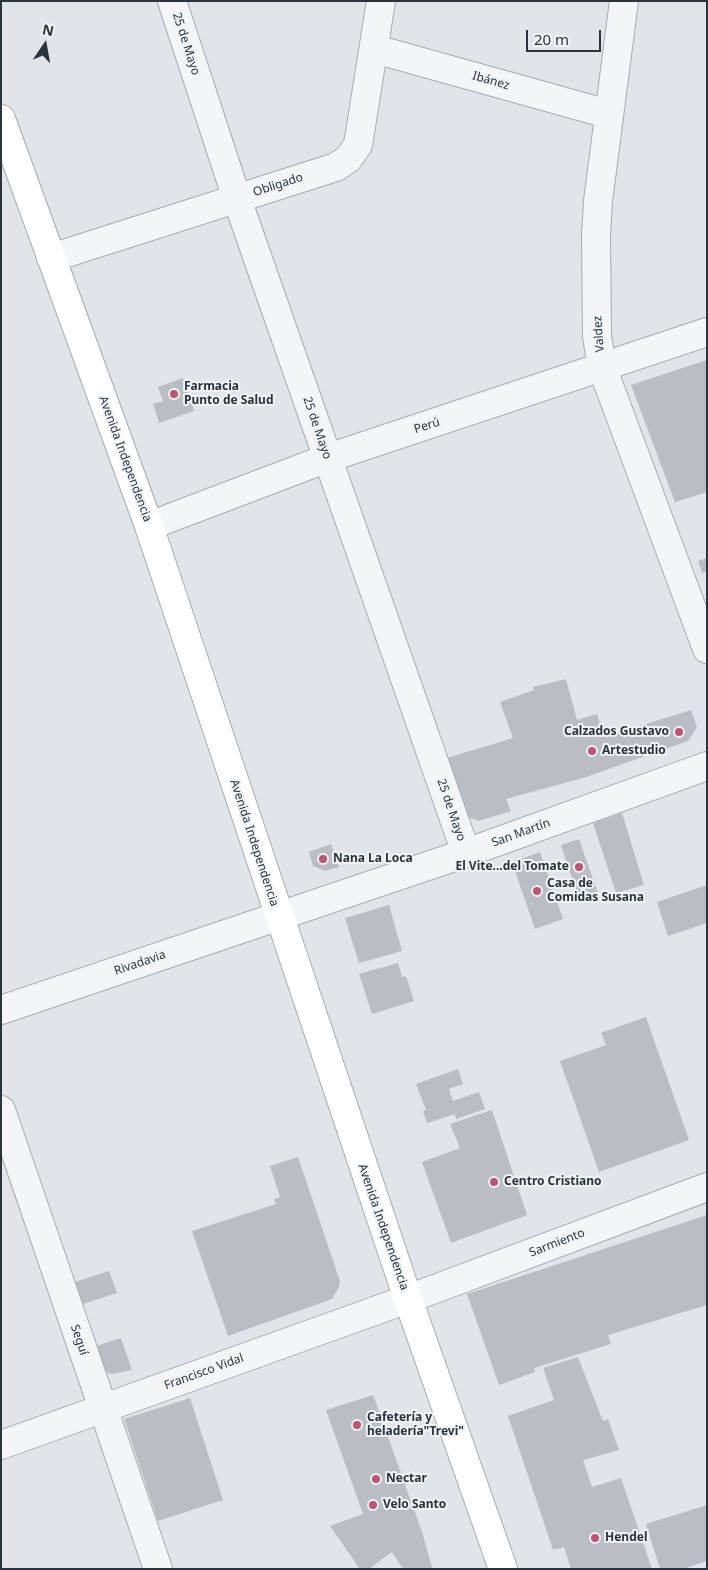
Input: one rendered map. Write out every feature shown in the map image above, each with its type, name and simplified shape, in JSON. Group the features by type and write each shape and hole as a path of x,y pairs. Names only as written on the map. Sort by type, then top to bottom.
{"main road":[{"name":"Avenida Independencia","path":"1,119 7,154 51,258 150,526 279,917 408,1299 502,1569"}],"street":[{"name":"25 de Mayo","path":"172,1 237,198 466,853"},
{"name":"Obligado","path":"51,258 336,167 348,159 358,146 381,1"},
{"name":"Valdez","path":"624,1 608,114 596,235 597,336 602,368 707,649"},
{"name":"Ibánez","path":"374,49 608,114"},
{"name":"Perú","path":"150,526 328,458 707,332"},
{"name":"San Martín","path":"279,917 466,853 707,766"},
{"name":"Rivadavia","path":"1,1010 279,917"},
{"name":"Seguí","path":"1,1110 158,1569"},
{"name":"Sarmiento","path":"408,1299 707,1187"},
{"name":"Francisco Vidal","path":"1,1445 408,1299"}],"building":[{"path":"707,360 707,492 675,502 631,385"},
{"name":"Farmacia Punto de Salud","path":"183,378 194,411 159,423 153,404 163,401 158,387"},
{"path":"707,558 707,571 702,573 698,561"},
{"path":"566,679 577,720 597,714 604,737 691,710 697,727 688,741 583,778 506,799 511,811 478,821 462,814 444,759 513,738 500,702 534,690 533,687"},
{"path":"622,813 644,885 616,893 593,823"},
{"name":"El Vite...del Tomate","path":"579,839 599,896 590,899 587,890 577,893 561,845"},
{"name":"Nana La Loca","path":"331,844 339,867 325,871 313,866 309,852"},
{"name":"Casa de Comidas Susana","path":"540,852 563,919 535,929 512,862"},
{"path":"707,885 707,923 668,936 657,902"},
{"path":"389,905 402,951 359,963 345,918"},
{"path":"398,963 402,977 406,976 414,1001 372,1014 359,974"},
{"path":"646,1017 689,1140 599,1172 560,1061 606,1045 601,1033"},
{"path":"458,1069 463,1084 449,1089 453,1101 479,1092 485,1109 456,1119 455,1114 427,1123 423,1111 426,1110 416,1084"},
{"path":"492,1110 527,1215 451,1243 422,1162 460,1148 450,1124"},
{"path":"298,1157 340,1281 339,1287 332,1299 228,1336 192,1231 276,1204 274,1199 280,1197 270,1166"},
{"path":"707,1215 707,1305 608,1335 611,1344 534,1368 535,1372 499,1385 467,1294"},
{"path":"109,1271 117,1293 77,1306 69,1284"},
{"path":"121,1338 132,1370 111,1374 104,1371 93,1347"},
{"path":"578,1357 603,1421 608,1419 619,1450 583,1460 592,1487 621,1478 652,1569 571,1569 564,1547 553,1550 508,1416 554,1400 543,1368"},
{"path":"373,1395 422,1532 432,1567 430,1569 403,1569 392,1552 369,1569 360,1569 330,1526 363,1514 326,1410"},
{"path":"190,1398 223,1500 158,1521 124,1419"},
{"path":"707,1505 707,1561 683,1569 660,1569 646,1524"}],"place":[{"name":"Farmacia Punto de Salud","path":"174,394"},
{"name":"Calzados Gustavo","path":"679,732"},
{"name":"Artestudio","path":"592,751"},
{"name":"Nana La Loca","path":"323,859"},
{"name":"El Vite...del Tomate","path":"579,867"},
{"name":"Casa de Comidas Susana","path":"537,891"},
{"name":"Centro Cristiano","path":"494,1182"},
{"name":"Cafetería y heladería\"Trevi\"","path":"357,1425"},
{"name":"Nectar","path":"376,1479"},
{"name":"Velo Santo","path":"373,1505"},
{"name":"Hendel","path":"595,1538"}]}
